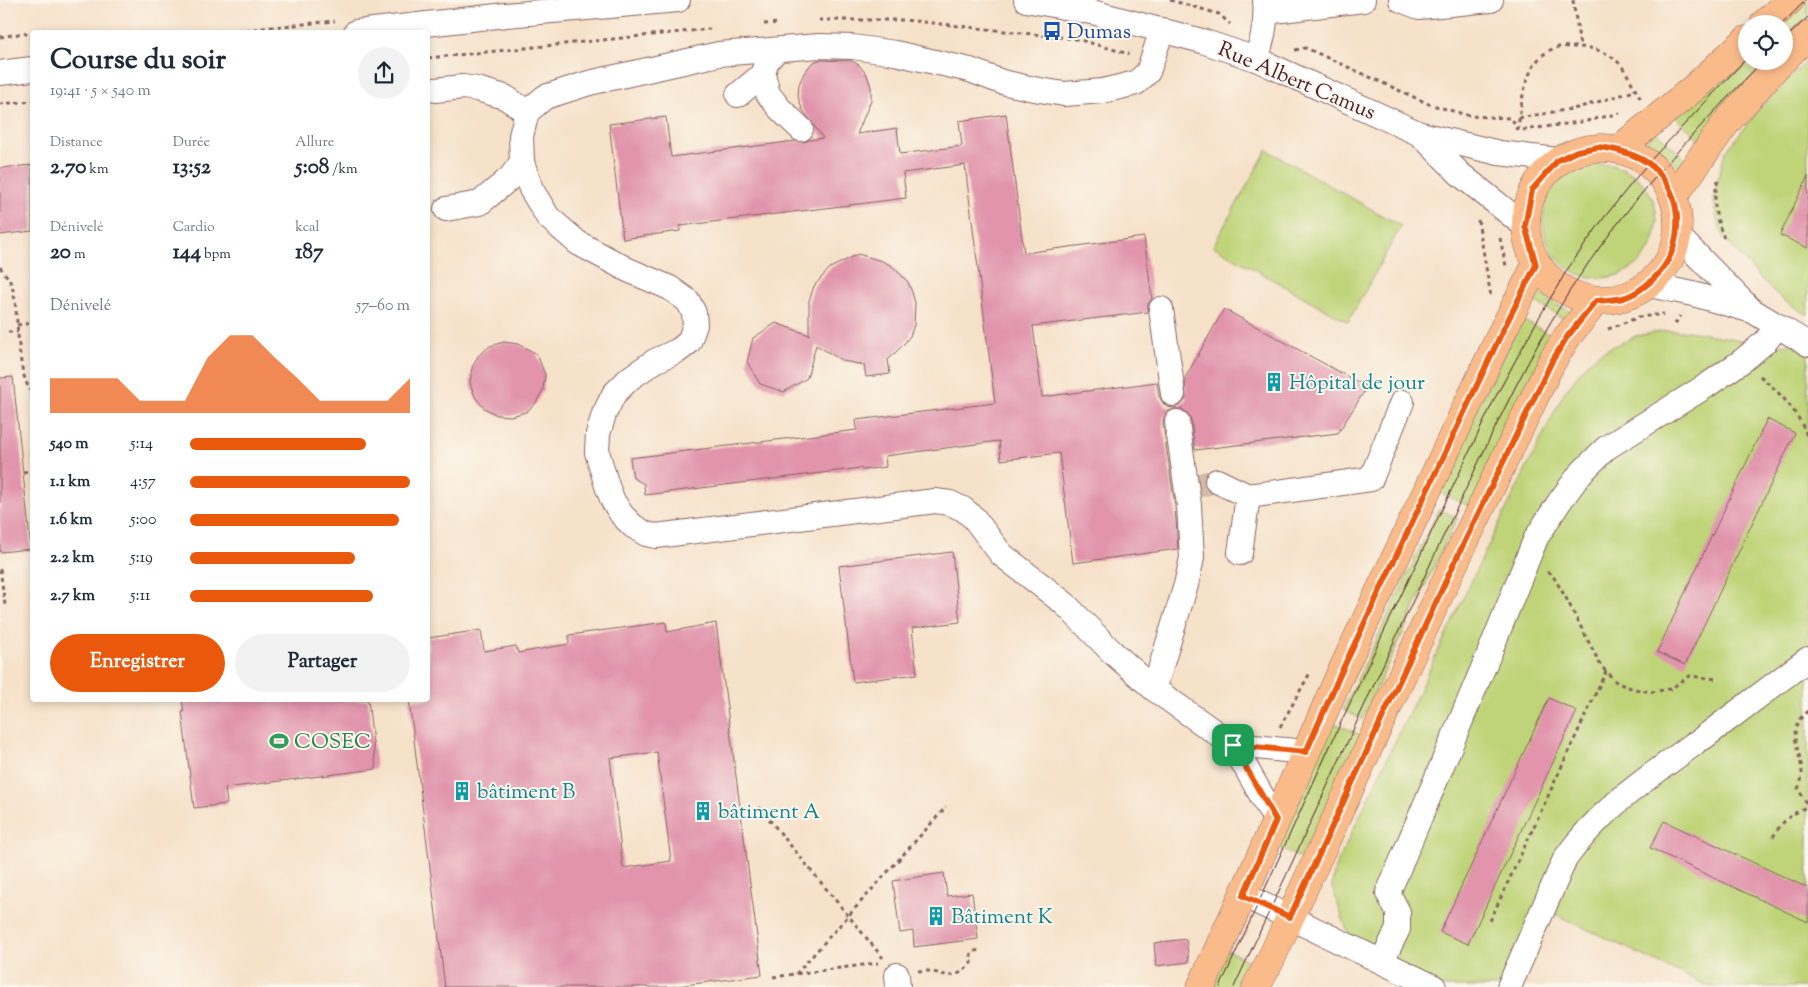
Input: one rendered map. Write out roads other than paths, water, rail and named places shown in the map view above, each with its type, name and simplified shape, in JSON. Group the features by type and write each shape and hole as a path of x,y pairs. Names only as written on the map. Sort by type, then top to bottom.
{"main road":[{"path":"1774,15 1790,0"},
{"path":"1793,50 1808,35"},
{"path":"1618,149 1694,88 1738,47"},
{"path":"1673,197 1726,123 1773,70"},
{"path":"1598,147 1618,149 1648,163 1660,175 1673,197 1678,216 1677,235 1668,262 1649,285 1624,298 1596,301 1568,294 1553,284 1536,265 1525,226 1532,190 1558,160 1577,151 1598,147"},
{"path":"1201,987 1335,686 1498,339 1536,265"},
{"path":"1256,987 1449,574 1552,361 1567,337 1596,301"}],"street":[{"path":"382,30 506,15 678,0"},
{"name":"Rue Albert Camus","path":"1026,0 1096,14 1202,41 1259,50 1420,134 1499,153 1558,160"},
{"path":"1259,50 1265,6 1363,0"},
{"path":"1401,0 1419,7 1491,0"},
{"path":"1162,30 1148,72 1136,83 1103,91 1064,94 1002,82 961,68 895,53 853,46 819,46 719,54 589,84 545,97 527,112 521,136 522,162 531,189 548,217 578,243 628,270 670,288 688,301 694,313 695,325 689,342 679,350 655,361 630,378 614,394 604,414 598,434 597,452 607,486 622,515 633,526 646,534 656,536 935,501 950,503 974,518 1001,554 1065,604 1112,652 1154,689 1233,745 1276,820"},
{"path":"777,50 766,62 764,74 768,94 801,129"},
{"path":"0,73 30,69"},
{"path":"738,95 764,74"},
{"path":"435,90 463,87 477,89 505,96 527,112"},
{"name":"Rue Albert Camus","path":"1420,134 1460,174 1525,226"},
{"path":"446,209 480,203 510,178 522,162"},
{"path":"1677,235 1751,310 1778,326 1807,339"},
{"path":"1649,285 1693,294 1751,310"},
{"path":"1161,309 1173,394"},
{"path":"1382,961 1398,929 1398,912 1388,893 1486,663 1536,538 1580,474 1606,448 1706,386 1742,361 1765,342 1778,326"},
{"path":"1217,481 1248,496 1371,479 1402,402"},
{"path":"1154,689 1186,585 1192,558 1189,504 1177,422"},
{"path":"1240,553 1248,496"},
{"path":"1509,987 1565,859 1590,827 1624,795 1808,659"},
{"path":"1233,745 1306,752"},
{"path":"1243,896 1434,987"}],"tunnel":[{"path":"1187,488 1217,481"}],"tram line":[{"path":"1791,15 1806,0"},
{"path":"1793,31 1808,17"},
{"path":"1220,987 1342,720 1495,398 1537,321 1567,270 1603,219 1648,163 1738,67"},
{"path":"1234,987 1390,649 1488,443 1518,381 1551,321 1590,261 1636,201 1685,143 1754,70"}],"place":[{"name":"Dumas","path":"1052,31"},
{"name":"Hôpital de jour","path":"1274,382"},
{"name":"COSEC","path":"279,741"},
{"name":"bâtiment B","path":"462,791"},
{"name":"bâtiment A","path":"703,811"},
{"name":"Bâtiment K","path":"936,916"}]}
